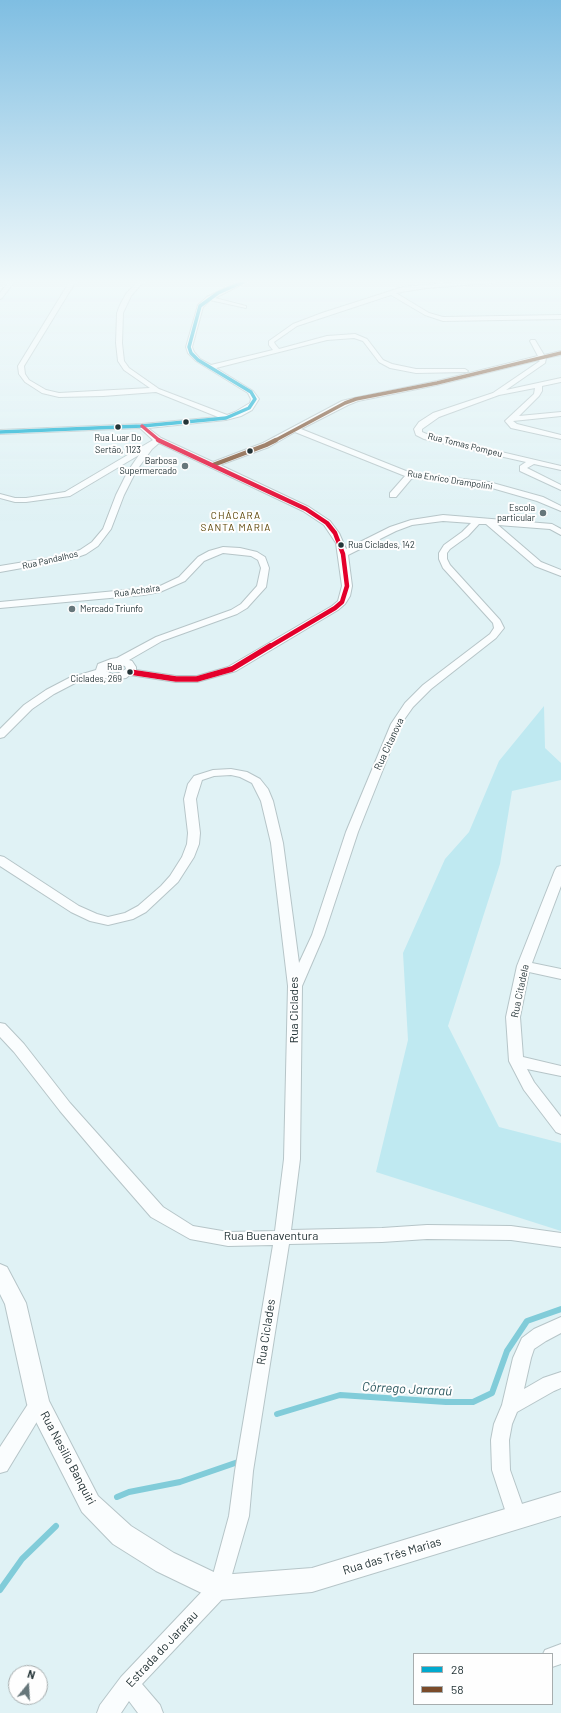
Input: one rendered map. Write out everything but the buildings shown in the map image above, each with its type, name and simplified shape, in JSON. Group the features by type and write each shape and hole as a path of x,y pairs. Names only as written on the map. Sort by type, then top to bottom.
{"street":[{"path":"24,361 21,369 24,376 38,389 48,393 59,395 103,394 157,390"},
{"path":"121,361 126,368 157,390 226,418"},
{"path":"0,432 142,426 226,418 249,408 255,399 251,392 200,361"},
{"path":"210,367 236,361"},
{"path":"381,361 402,369 433,372 488,370"},
{"path":"213,464 266,445 345,402 437,383 526,361"},
{"name":"Rua Tomas Pompeu","path":"543,361 495,394 436,415 422,424 418,429 419,433 427,437 561,468"},
{"path":"495,394 561,380"},
{"path":"510,419 537,395 539,391 538,386"},
{"path":"510,419 561,414"},
{"path":"510,419 509,421 514,426 561,437"},
{"path":"0,735 28,707 50,692 73,680 101,672 112,677 122,676 130,672 176,679 197,679 214,675 238,666 326,614 342,602 345,596 347,586 343,554 335,533 327,523 306,509 213,464 158,440 142,426"},
{"name":"Rua Enrico Drampolini","path":"296,430 410,475 486,484 551,504 561,510"},
{"name":"Rua Pandalhos","path":"0,569 16,568 69,557 82,552 95,544 107,529 120,495 132,471 150,447 158,440"},
{"path":"0,496 15,500 26,500 67,494 150,447"},
{"path":"532,462 522,468 561,488"},
{"path":"393,495 410,475"},
{"path":"551,504 561,502"},
{"path":"552,527 561,510"},
{"path":"343,554 384,532 411,523 443,518 552,527 561,532"},
{"name":"Rua Citanova","path":"295,986 318,935 352,832 396,724 409,705 427,687 493,636 499,628 497,622 446,566 442,559 443,553 447,547 465,534 478,521"},
{"path":"489,522 538,564 561,573"},
{"name":"Rua Achaira","path":"0,605 143,592 160,589 182,579 201,559 212,553 223,550 240,550 254,554 262,560 265,568 261,587 244,606 234,612 159,639 120,661 105,664 102,666 101,672"},
{"path":"120,661 130,665 132,668 130,672"},
{"name":"Rua Ciclades","path":"0,860 75,909 94,918 108,921 129,916 142,909 174,879 188,857 193,844 194,832 190,799 194,784 198,778 213,773 231,772 243,774 256,781 262,789 267,801 277,844 295,986 292,1159 282,1238 244,1471 239,1516 219,1588"},
{"name":"Rua Citadela","path":"561,870 524,966 513,1017 516,1061 529,1086 561,1128"},
{"path":"524,966 561,974"},
{"name":"Rua Buenaventura","path":"0,1028 19,1048 65,1107 109,1159 157,1212 190,1232 228,1239 382,1235 427,1232 511,1233 561,1240"},
{"path":"516,1061 561,1071"},
{"name":"Rua Nesilio Banquiri","path":"0,1273 15,1303 38,1404 90,1504 122,1534 159,1558 219,1588"},
{"path":"517,1518 501,1470 499,1457 503,1424 510,1406 522,1358 528,1344 540,1335 561,1325"},
{"path":"510,1406 549,1384 561,1380"},
{"path":"0,1464 38,1404"},
{"name":"Rua das Três Marias","path":"219,1588 312,1580 561,1504"},
{"name":"Estrada do Jararau","path":"108,1713 128,1684 219,1588"},
{"path":"128,1684 152,1713"}],"shaded area":[{"path":"544,706 545,748 561,763 561,780 512,791 500,864 448,1026 499,1127 561,1143 561,1231 376,1172 408,1040 403,953 445,859 469,832 499,761"}],"waterway":[{"name":"Córrego Jararaú","path":"277,1414 340,1395 446,1402 473,1402 492,1393 507,1351 527,1321 561,1309"},
{"name":"Córrego Jararaú","path":"117,1497 129,1492 180,1482 238,1462"},
{"name":"Córrego Jararaú","path":"0,1590 22,1559 56,1526"}],"transit line":[{"name":"28","path":"0,432 142,426 226,418 238,414 253,404 255,399 251,392 200,361"},
{"name":"58","path":"213,465 266,445 345,403 356,399 437,383 525,361"},
{"path":"130,672 176,679 197,679 232,669 335,608 342,602 347,586 340,543 335,533 327,523 306,509 158,440 142,426"}],"place":[{"name":"Rua Luar Do Sertão, 1123","path":"118,427"},
{"name":"Barbosa Supermercado","path":"185,466"},
{"name":"Escola particular","path":"543,513"},
{"name":"Rua Ciclades, 142","path":"341,545"},
{"name":"Mercado Triunfo","path":"72,609"},
{"name":"Rua Ciclades, 269","path":"130,672"}],"district":[{"name":"CHÁCARA SANTA MARIA","path":"236,522"}]}
